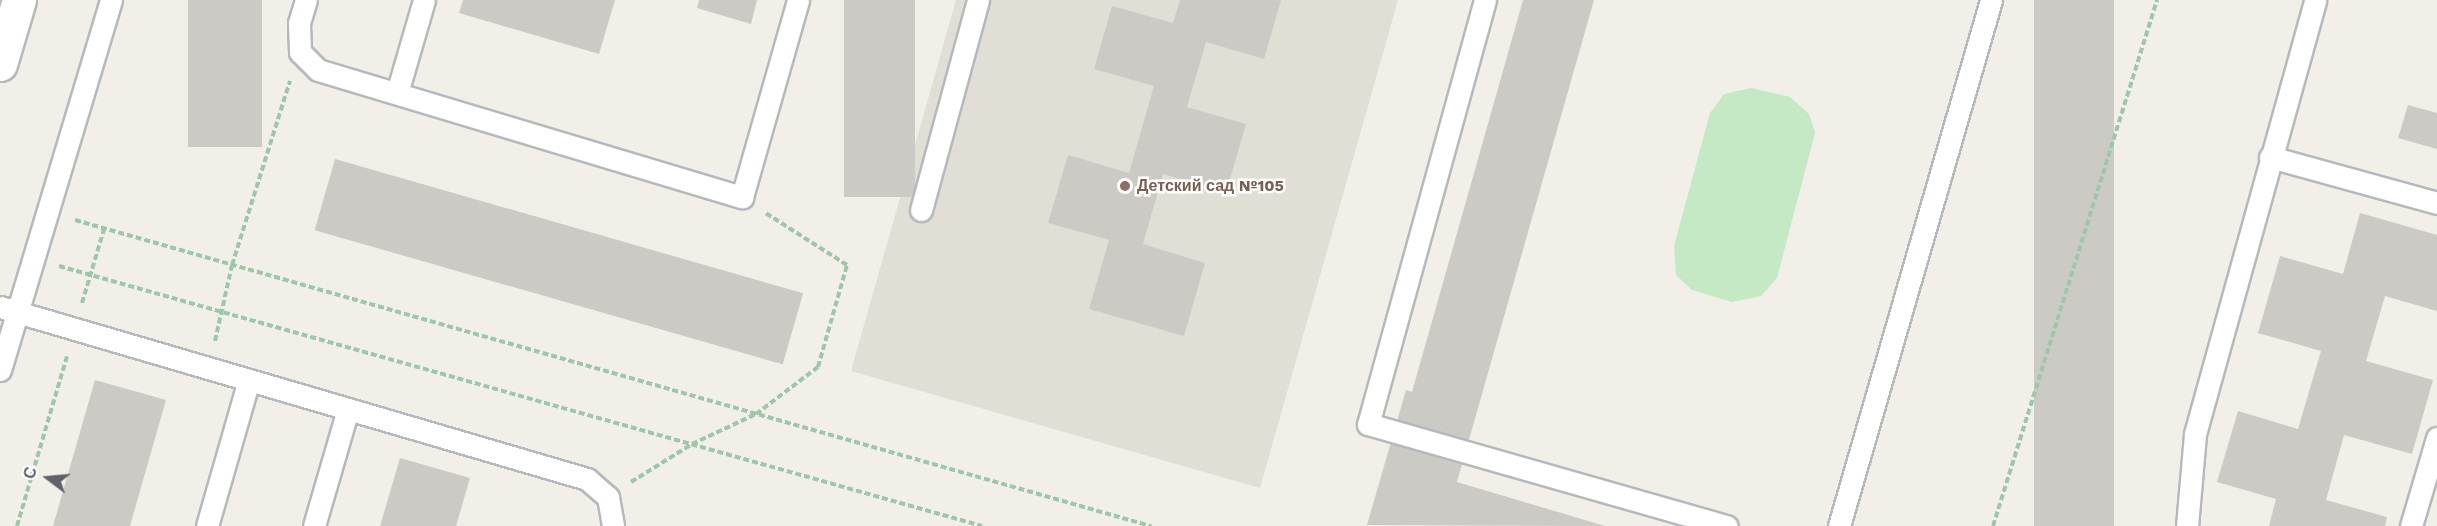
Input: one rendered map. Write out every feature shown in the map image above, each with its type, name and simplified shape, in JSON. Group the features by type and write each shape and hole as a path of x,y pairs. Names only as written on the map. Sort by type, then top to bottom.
{"main road":[{"path":"0,63 19,0"}],"lane":[{"path":"0,370 8,309 33,258 111,0"},
{"path":"306,0 299,23 300,52 318,70 742,197 798,0"},
{"path":"397,93 424,0"},
{"path":"921,210 978,0"},
{"path":"1485,0 1368,424 1727,526"},
{"path":"1839,526 1991,0"},
{"path":"2187,526 2195,434 2315,0"},
{"path":"2270,157 2437,203"},
{"path":"8,309 587,478 608,497 613,526"},
{"path":"207,526 249,380"},
{"path":"314,526 348,408"},
{"path":"2411,526 2437,438"}],"path":[{"path":"1993,526 2157,0"},
{"path":"209,369 232,265 300,52"},
{"path":"608,497 692,444 756,414 818,367 847,265 742,197"},
{"path":"17,526 104,229 1151,526"},
{"path":"33,258 982,526"}],"shaded area":[{"name":"Детский сад №105","path":"956,0 1398,0 1260,488 851,371"}],"green space":[{"path":"1751,88 1790,97 1809,114 1815,133 1777,278 1761,296 1732,302 1692,290 1676,275 1674,246 1710,113 1724,94"}],"building":[{"path":"188,0 262,0 262,147 188,147"},
{"path":"463,0 615,0 599,54 459,13"},
{"path":"699,0 757,0 751,24 697,8"},
{"path":"844,0 915,0 915,197 844,197"},
{"path":"1180,0 1281,0 1264,59 1206,42 1187,107 1246,124 1226,193 1163,174 1143,244 1205,263 1184,336 1089,309 1109,240 1048,223 1068,155 1129,173 1154,86 1094,69 1112,6 1173,23"},
{"path":"1523,0 1594,0 1457,482 1605,526 1367,525 1406,390 1412,392"},
{"path":"2034,0 2114,0 2114,526 2034,526"},
{"path":"2408,105 2437,113 2437,149 2398,138"},
{"path":"335,159 803,293 783,364 315,230"},
{"path":"2360,213 2437,235 2437,311 2385,296 2366,361 2433,380 2412,454 2344,435 2326,500 2387,517 2385,526 2269,526 2276,499 2217,482 2238,411 2298,429 2321,351 2258,333 2280,256 2343,274"},
{"path":"95,380 166,400 130,526 53,526"},
{"path":"400,458 470,478 456,526 380,526"}],"place":[{"name":"Детский сад №105","path":"1125,186"}]}
